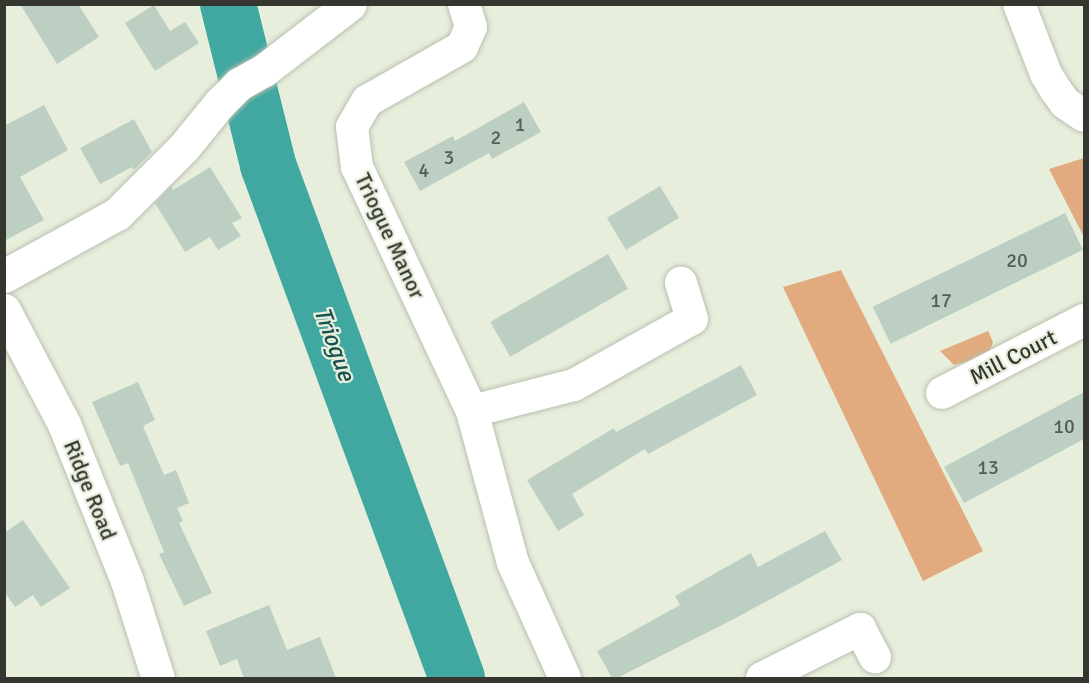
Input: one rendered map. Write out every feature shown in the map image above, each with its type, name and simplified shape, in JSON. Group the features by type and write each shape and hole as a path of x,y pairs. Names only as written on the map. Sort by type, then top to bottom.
{"street":[{"path":"4,276 117,214 184,147 219,104 240,84 264,70 350,4"},
{"name":"Triogue Manor","path":"464,4 471,27 462,47 367,101 352,127 357,167 472,411 513,563 565,678"},
{"path":"1019,4 1050,81 1065,103 1084,116"},
{"path":"472,411 574,385 692,319 681,283"},
{"name":"Ridge Road","path":"4,310 64,424 127,581 158,678"},
{"name":"Mill Court","path":"942,393 1084,320"},
{"path":"762,678 860,629 875,657"}],"shaded area":[{"path":"1084,158 1084,237 1049,169"},
{"path":"841,270 983,551 923,581 783,287"},
{"path":"988,331 993,342 990,351 974,360 954,365 940,351"}],"building":[{"path":"20,4 78,4 99,37 57,64"},
{"path":"154,5 170,31 185,22 199,43 155,71 125,23"},
{"path":"524,102 541,132 492,159 489,153 420,191 404,162 453,136 455,141"},
{"path":"44,105 68,150 20,177 44,220 4,241 4,126"},
{"path":"134,119 152,152 134,170 132,167 100,184 80,148"},
{"path":"210,167 242,218 232,223 241,236 218,250 210,237 185,252 155,203 171,186 173,190"},
{"path":"660,186 679,218 626,250 607,218"},
{"path":"1065,213 1083,250 891,344 873,307"},
{"path":"608,254 628,289 510,357 490,322"},
{"path":"741,365 757,395 648,454 645,449 572,494 584,515 558,531 527,480 614,428 616,432"},
{"path":"138,382 155,420 143,426 164,475 176,470 189,503 177,508 183,521 179,523 212,593 184,606 159,554 164,552 128,463 120,466 92,402"},
{"path":"1084,392 1084,439 964,503 944,467"},
{"path":"23,520 70,588 41,607 33,595 15,607 4,591 4,533"},
{"path":"825,531 842,560 734,619 617,678 612,678 597,651 680,605 675,596 751,553 758,567"},
{"path":"269,605 287,650 320,637 336,678 244,678 237,659 220,666 206,631"}],"waterway":[{"name":"Triogue","path":"228,4 268,165 457,678"}]}
